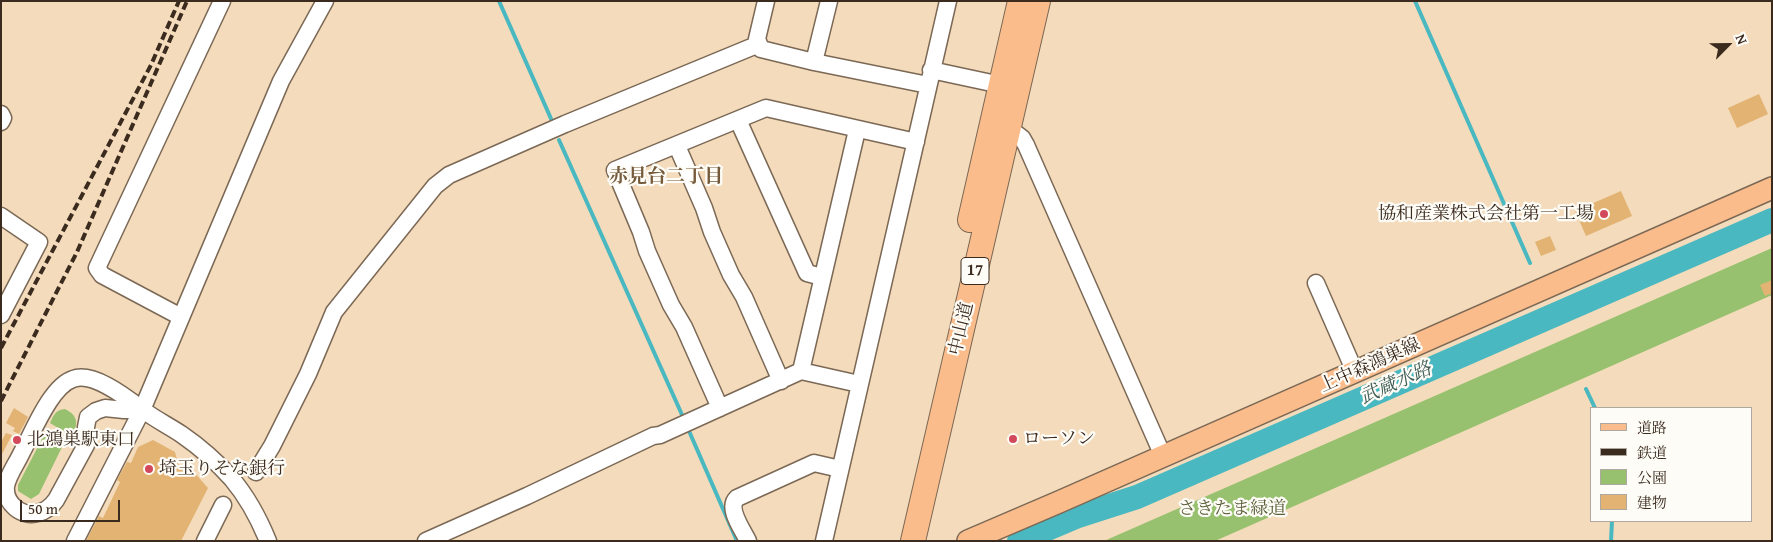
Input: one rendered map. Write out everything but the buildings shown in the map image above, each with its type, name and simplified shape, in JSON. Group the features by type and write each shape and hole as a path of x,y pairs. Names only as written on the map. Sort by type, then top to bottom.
{"highway":[{"name":"中山道","path":"898,541 1020,1"},
{"name":"中山道","path":"914,541 1038,1"}],"main road":[{"name":"上中森鴻巣線","path":"968,541 1772,188"}],"street":[{"path":"181,317 102,275 97,268 222,1"},
{"path":"75,541 142,410 281,81 325,1"},
{"path":"766,1 757,39 761,49 814,62 1001,85"},
{"path":"814,62 829,1"},
{"path":"824,541 948,1"},
{"path":"256,472 272,446 308,374 334,312 435,186 449,176 556,128 759,44"},
{"path":"720,408 684,327 671,305 647,251 615,170 766,108 916,142"},
{"path":"1,114 3,118 1,122"},
{"path":"738,120 807,273 822,277"},
{"path":"1009,128 1022,138 1026,145 1163,456"},
{"path":"801,371 858,130"},
{"path":"677,146 704,208 712,232 731,275 744,297 780,380"},
{"path":"1,216 39,242 1,315"},
{"path":"1316,283 1355,372"},
{"path":"426,541 527,496 653,436 660,435 801,371 859,384"},
{"path":"142,410 105,408 96,411 88,417 86,445 50,508 40,513 32,514 24,512 11,504 6,497 7,481 50,400 60,386 66,382 82,377 90,378 129,399 142,410 182,434 220,466 246,497 268,541"},
{"path":"748,541 732,508 736,498 814,464 840,469"},
{"path":"204,541 223,504"}],"green space":[{"name":"さきたま緑道","path":"1772,248 1772,295 1215,541 1104,541"},
{"path":"65,409 74,415 76,421 74,432 68,434 50,423 57,412"},
{"path":"44,435 63,445 39,494 31,499 18,491 18,485"}],"waterway":[{"path":"499,1 552,121"},
{"path":"1415,1 1530,263"},
{"path":"559,140 683,417"},
{"name":"武蔵水路","path":"1019,541 1078,516 1137,497 1772,220"},
{"path":"1586,389 1595,407"},
{"path":"689,431 737,541"},
{"path":"1611,541 1612,522"}],"railway":[{"path":"1,348 151,65 179,1"},
{"path":"1,401 77,252 187,1"}],"place":[{"name":"協和産業株式会社第一工場","path":"1604,214"},
{"name":"ローソン","path":"1013,439"},
{"name":"北鴻巣駅東口","path":"17,440"},
{"name":"埼玉りそな銀行","path":"149,469"}],"district":[{"name":"赤見台二丁目","path":"666,177"}]}
